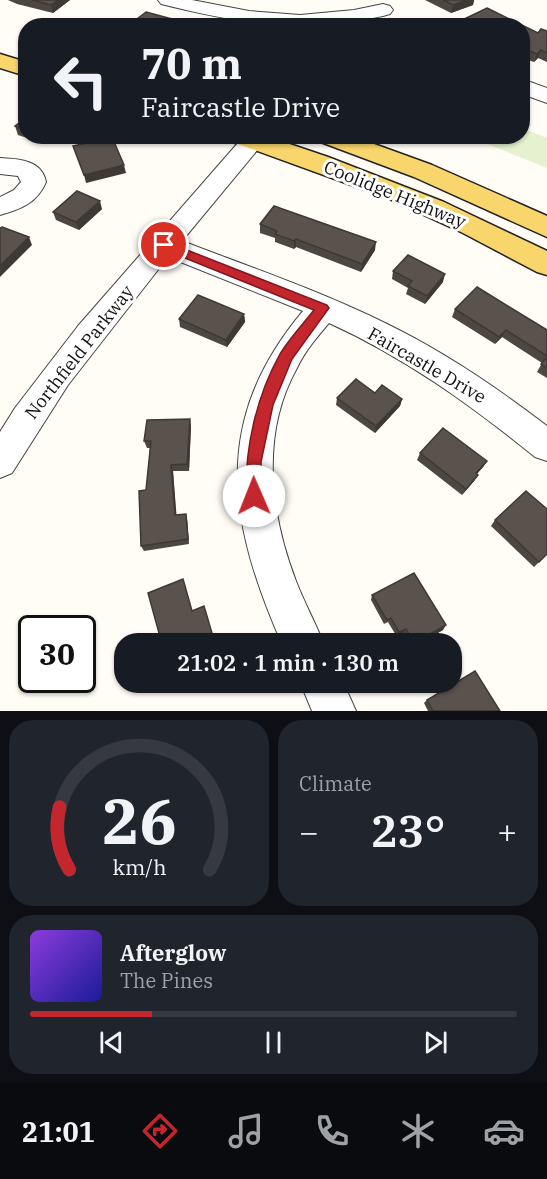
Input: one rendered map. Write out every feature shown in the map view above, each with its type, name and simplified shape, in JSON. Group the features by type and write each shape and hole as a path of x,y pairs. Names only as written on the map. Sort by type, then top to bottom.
{"main road":[{"path":"0,61 18,67"},
{"name":"Coolidge Highway","path":"267,144 439,209 547,264"},
{"name":"Coolidge Highway","path":"349,144 423,171 547,227"}],"street":[{"path":"168,0 223,14 251,18"},
{"path":"346,18 384,11"},
{"path":"530,89 547,96"},
{"name":"Northfield Parkway","path":"0,462 63,367 245,144"},
{"path":"0,166 23,167 31,173 34,180 33,186 24,197 0,206"},
{"name":"Faircastle Drive","path":"164,245 323,308 404,347 494,405 547,446"},
{"path":"298,633 277,585 263,543 254,496 253,462 259,430 275,379 286,357 323,308"},
{"path":"326,693 334,711"}],"green space":[{"path":"530,131 547,138 547,168 487,144 530,144"}],"building":[{"path":"32,0 58,0 51,5"},
{"path":"443,0 467,0 453,5"},
{"path":"487,8 507,18 466,18"},
{"path":"146,12 168,18 138,18"},
{"path":"530,29 538,33 541,29 547,31 547,53 541,50 537,54 530,51"},
{"path":"115,144 124,165 84,175 73,146"},
{"path":"77,191 100,201 76,222 53,212"},
{"path":"274,206 376,242 362,264 296,239 294,241 275,234 277,231 260,224"},
{"path":"0,228 29,237 0,266"},
{"path":"408,255 445,274 427,296 408,286 412,281 393,271"},
{"path":"477,287 547,330 547,356 506,330 499,337 455,309"},
{"path":"198,295 244,314 226,340 179,319"},
{"path":"547,357 547,368 541,364"},
{"path":"356,379 375,393 382,385 402,399 376,426 337,398"},
{"path":"190,419 187,464 171,465 175,515 186,514 188,539 141,546 139,491 146,490 151,441 144,441 147,420"},
{"path":"443,428 487,461 466,489 420,453"},
{"path":"526,491 547,509 547,554 539,562 495,520"},
{"path":"414,573 446,625 432,633 408,633 406,629 399,632 391,618 387,620 372,595"},
{"path":"183,579 192,611 204,606 212,633 159,633 148,593"},
{"path":"475,671 500,711 433,711 427,700 439,693 462,693 462,679"}],"route":[{"path":"164,245 323,308 286,357 265,405 253,462 254,496"}]}
